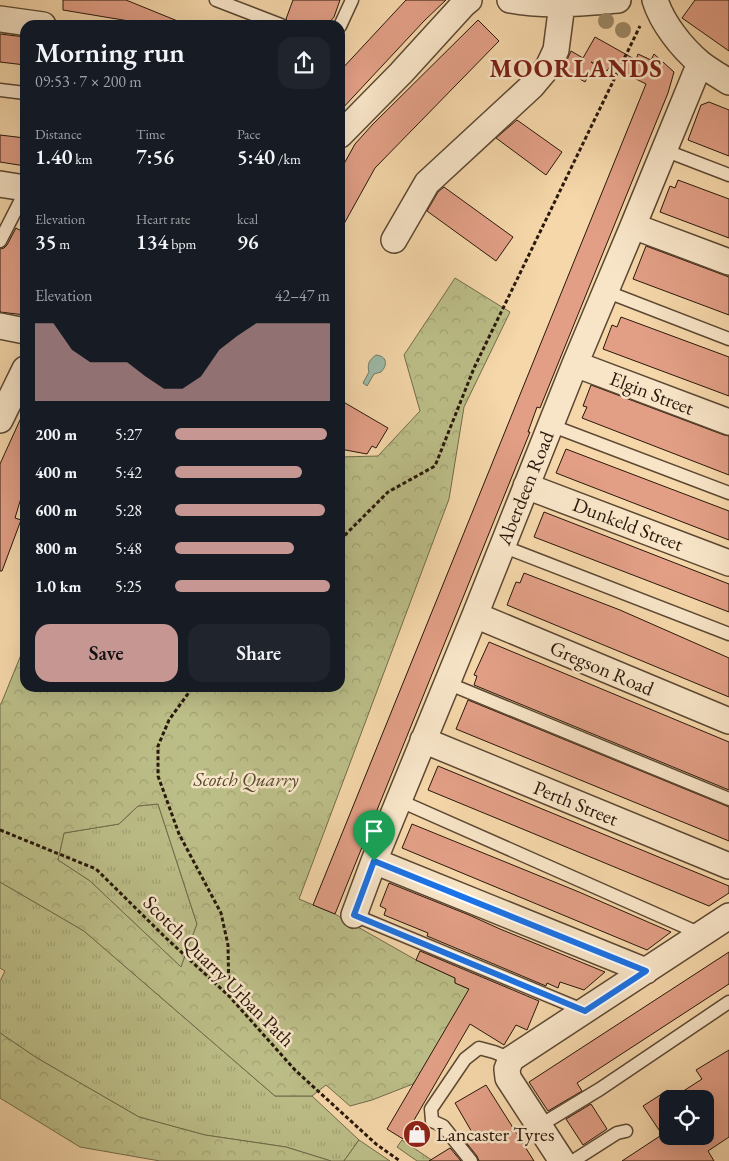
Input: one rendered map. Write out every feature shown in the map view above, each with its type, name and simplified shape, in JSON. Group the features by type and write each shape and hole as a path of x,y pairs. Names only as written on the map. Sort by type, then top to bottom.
{"street":[{"path":"345,130 401,73 462,5 469,0"},
{"path":"510,0 535,4 618,0"},
{"path":"655,0 673,35 700,63 729,82"},
{"path":"394,240 427,184 532,86 548,67 556,50 562,4"},
{"path":"0,19 20,22"},
{"name":"Aberdeen Road","path":"354,915 398,800 475,615 550,425 700,63"},
{"path":"0,184 20,187"},
{"path":"634,226 729,262"},
{"path":"0,326 20,329"},
{"name":"Elgin Street","path":"575,364 729,422"},
{"path":"0,420 20,379"},
{"name":"Dunkeld Street","path":"526,486 729,563"},
{"name":"Gregson Road","path":"475,615 729,721"},
{"name":"Perth Street","path":"423,740 729,866"},
{"path":"374,861 646,971"},
{"path":"562,1161 508,1078 509,1064 585,1011 729,916"}],"lane":[{"path":"216,0 268,20"},
{"path":"343,20 352,0"},
{"path":"0,90 20,92"},
{"path":"664,150 729,175"},
{"path":"0,241 20,202"},
{"path":"605,291 729,339"},
{"path":"550,425 729,494"},
{"path":"502,546 729,634"},
{"path":"447,682 729,799"},
{"path":"398,800 701,934"},
{"path":"354,915 585,1011"},
{"path":"539,1126 600,1089 729,1002"},
{"path":"471,1161 443,1126 432,1121 431,1109 465,1059 479,1048 494,1052 509,1064"},
{"path":"573,1161 618,1133 626,1131"}],"path":[{"path":"345,535 388,492 435,466 474,368 640,26"},
{"path":"189,692 169,720 158,746 158,776 179,834 221,912 228,945 229,996"},
{"name":"Scotch Quarry Urban Path","path":"0,830 96,869 166,938 229,996 295,1070 376,1144 400,1161"}],"green space":[{"name":"Scotch Quarry","path":"455,278 510,312 464,407 449,499 299,899 335,914 416,960 455,978 455,983 480,994 413,1084 372,1100 350,1106 326,1085 312,1096 275,1096 84,931 0,882 0,704 20,657 20,692 345,692 345,457 378,456 420,411 404,355","holes":["158,804 197,924 181,967 90,881 58,860 64,833 119,824 138,806"]},
{"path":"158,804 197,924 181,967 90,881 58,860 64,833 119,824 138,806"},
{"path":"0,882 84,931 275,1096 312,1096 359,1140 344,1161 331,1161 286,1147 205,1135 139,1117 37,1058 0,1033 0,981 5,971 0,968"},
{"path":"0,1033 37,1058 139,1117 205,1135 286,1147 331,1161 160,1161 80,1147 0,1098"},
{"path":"359,1140 390,1161 344,1161"},
{"path":"402,1140 433,1161 417,1161 397,1147"}],"shaded area":[{"path":"376,355 384,359 385,367 381,372 374,374 367,386 363,383 369,372 369,362"}],"building":[{"path":"63,0 126,0 175,20 123,20 63,10"},
{"path":"293,0 340,0 331,20 286,19"},
{"path":"406,0 446,0 345,106 345,66"},
{"path":"695,0 729,0 729,51 682,18"},
{"path":"478,20 499,41 375,168 345,222 345,162 355,144"},
{"path":"0,34 20,36 20,64 0,62"},
{"path":"595,37 636,60 638,54 651,60 654,54 674,72 668,93 540,408 537,407 528,432 530,432 335,914 313,905 646,84 610,66 607,71 595,64 585,82 563,69 571,51 583,58"},
{"path":"709,102 729,110 729,156 688,140 701,105"},
{"path":"517,120 562,152 546,175 496,138"},
{"path":"0,135 20,137 20,165 0,162"},
{"path":"678,180 729,199 729,238 660,212 670,186 675,188"},
{"path":"444,187 513,237 496,261 427,211 438,192"},
{"path":"16,228 20,230 20,314 0,312 0,249 7,245"},
{"path":"646,246 729,277 729,315 633,279"},
{"path":"621,317 729,357 729,396 603,349 612,325 617,327"},
{"path":"591,385 729,436 729,475 582,418 587,407 583,406"},
{"path":"345,403 388,428 376,448 372,446 367,454 345,450"},
{"path":"20,420 20,502 15,518 20,520 20,523 2,571 0,571 0,464"},
{"path":"566,449 729,511 729,540 556,473"},
{"path":"544,512 729,584 729,612 534,537"},
{"path":"524,573 620,610 729,658 729,697 507,605 516,582 520,583"},
{"path":"489,642 729,742 729,790 474,685 477,676 474,675"},
{"path":"468,700 729,807 729,841 456,729"},
{"path":"438,766 729,886 729,893 709,906 428,790"},
{"path":"412,824 579,892 671,932 647,950 402,848"},
{"path":"389,883 605,972 584,990 560,982 558,988 547,983 546,986 427,936 428,933 384,915 386,909 380,906"},
{"path":"420,951 539,1001 527,1030 516,1025 504,1045 470,1024 403,1139 387,1129 469,989 455,983 455,978 416,960"},
{"path":"729,952 729,984 577,1083 582,1091 548,1111 529,1082"},
{"path":"729,1050 729,1137 708,1151 714,1161 622,1161 659,1137 659,1145 714,1145 714,1090 685,1090 702,1079 696,1070"},
{"path":"486,1085 534,1161 479,1161 464,1140 473,1134 455,1103"},
{"path":"659,1096 659,1130 643,1106"},
{"path":"591,1104 607,1129 583,1145 566,1119"},
{"path":"450,1148 461,1161 429,1161"}],"place":[{"name":"Lancaster Tyres","path":"417,1134"}],"district":[{"name":"MOORLANDS","path":"576,68"}],"route":[{"path":"374,861 646,971 585,1011 354,915 374,861"}]}
